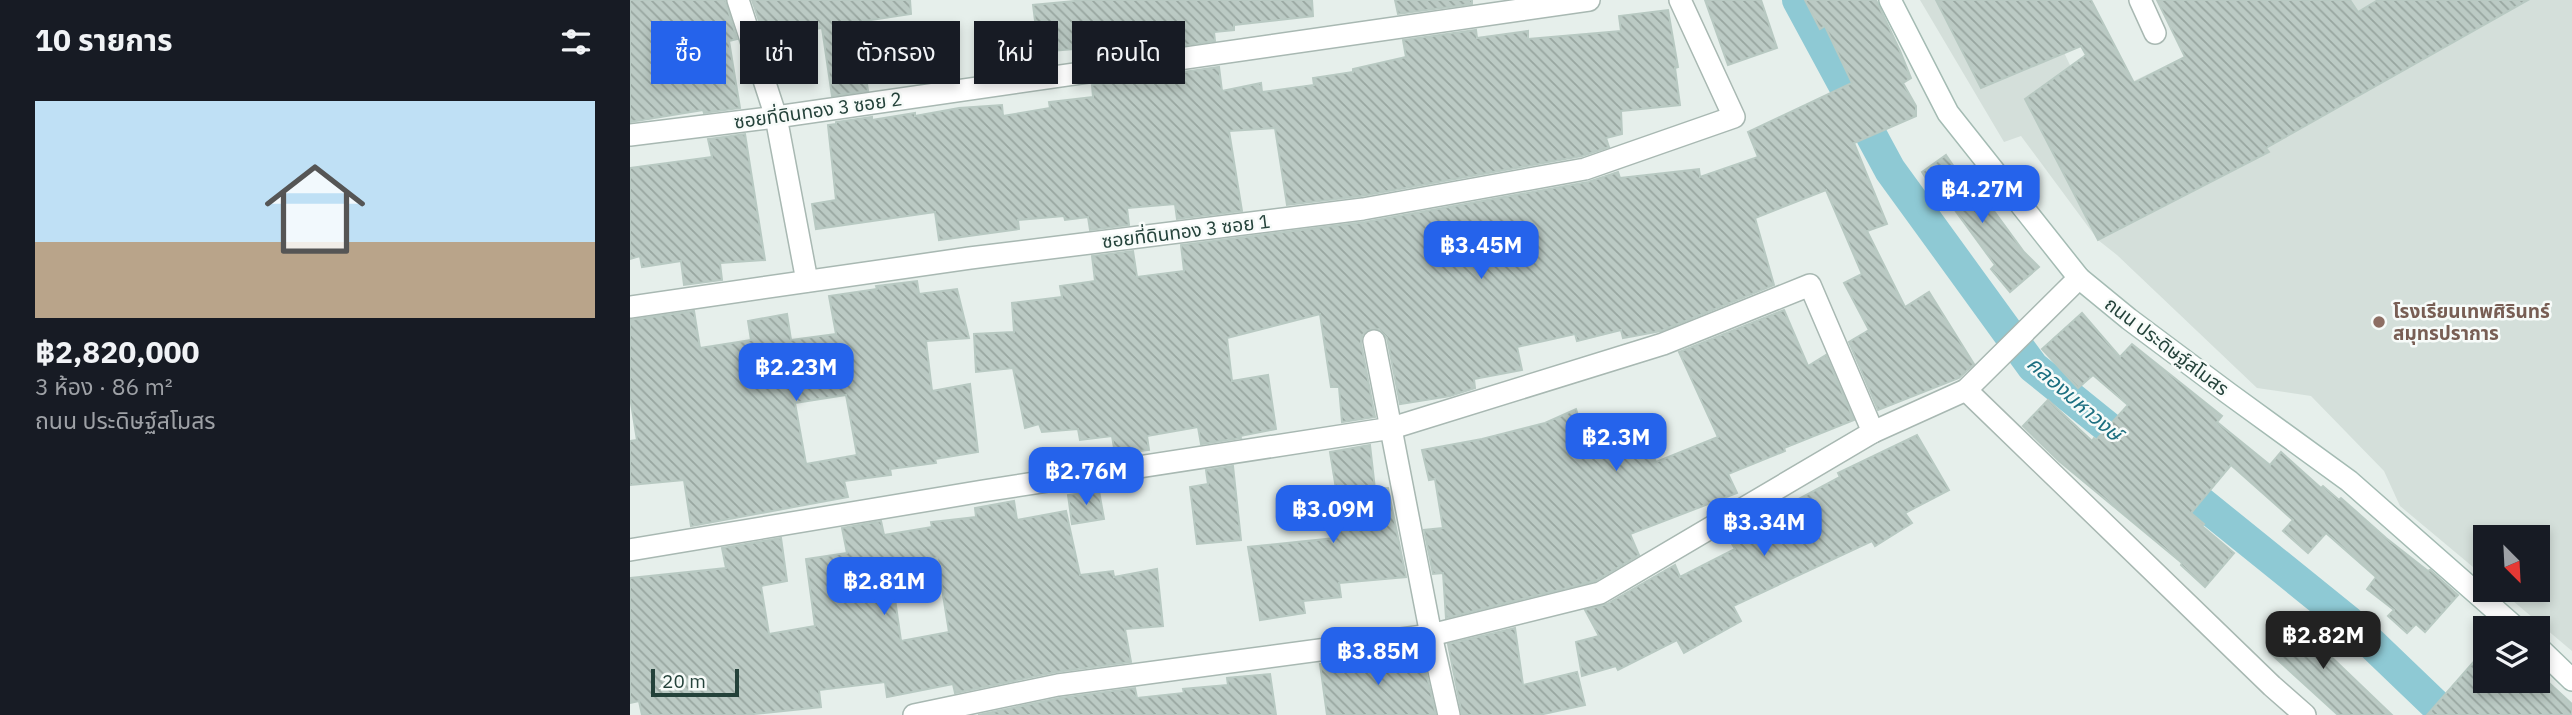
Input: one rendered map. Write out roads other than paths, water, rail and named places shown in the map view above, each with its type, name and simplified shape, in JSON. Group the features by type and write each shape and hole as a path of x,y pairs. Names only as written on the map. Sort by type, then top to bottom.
{"street":[{"path":"738,0 776,117 807,281"},
{"name":"ซอยที่ดินทอง 3 ซอย 2","path":"630,135 776,117 1589,0"},
{"name":"ซอยที่ดินทอง 3 ซอย 1","path":"630,307 970,258 1376,207 1585,169 1734,117 1680,0"},
{"name":"ถนน ประดิษฐ์สโมสร","path":"1890,0 1948,113 2080,278 2129,319 2349,481 2502,616"},
{"path":"2140,0 2155,33"},
{"path":"914,715 1058,685 1431,635 1600,593 1873,432 1970,386 2080,278"},
{"path":"630,550 983,491 1392,428 1663,344 1810,285 1873,432"},
{"path":"1374,341 1449,715"},
{"path":"1970,386 2272,686 2305,715"},
{"path":"2550,659 2572,680"}],"waterway":[{"name":"คลองมหาวงษ์","path":"1798,0 1890,170 2033,367 2349,622 2446,715"}],"place":[{"name":"โรงเรียนเทพศิรินทร์ สมุทรปราการ","path":"2379,322"}]}
